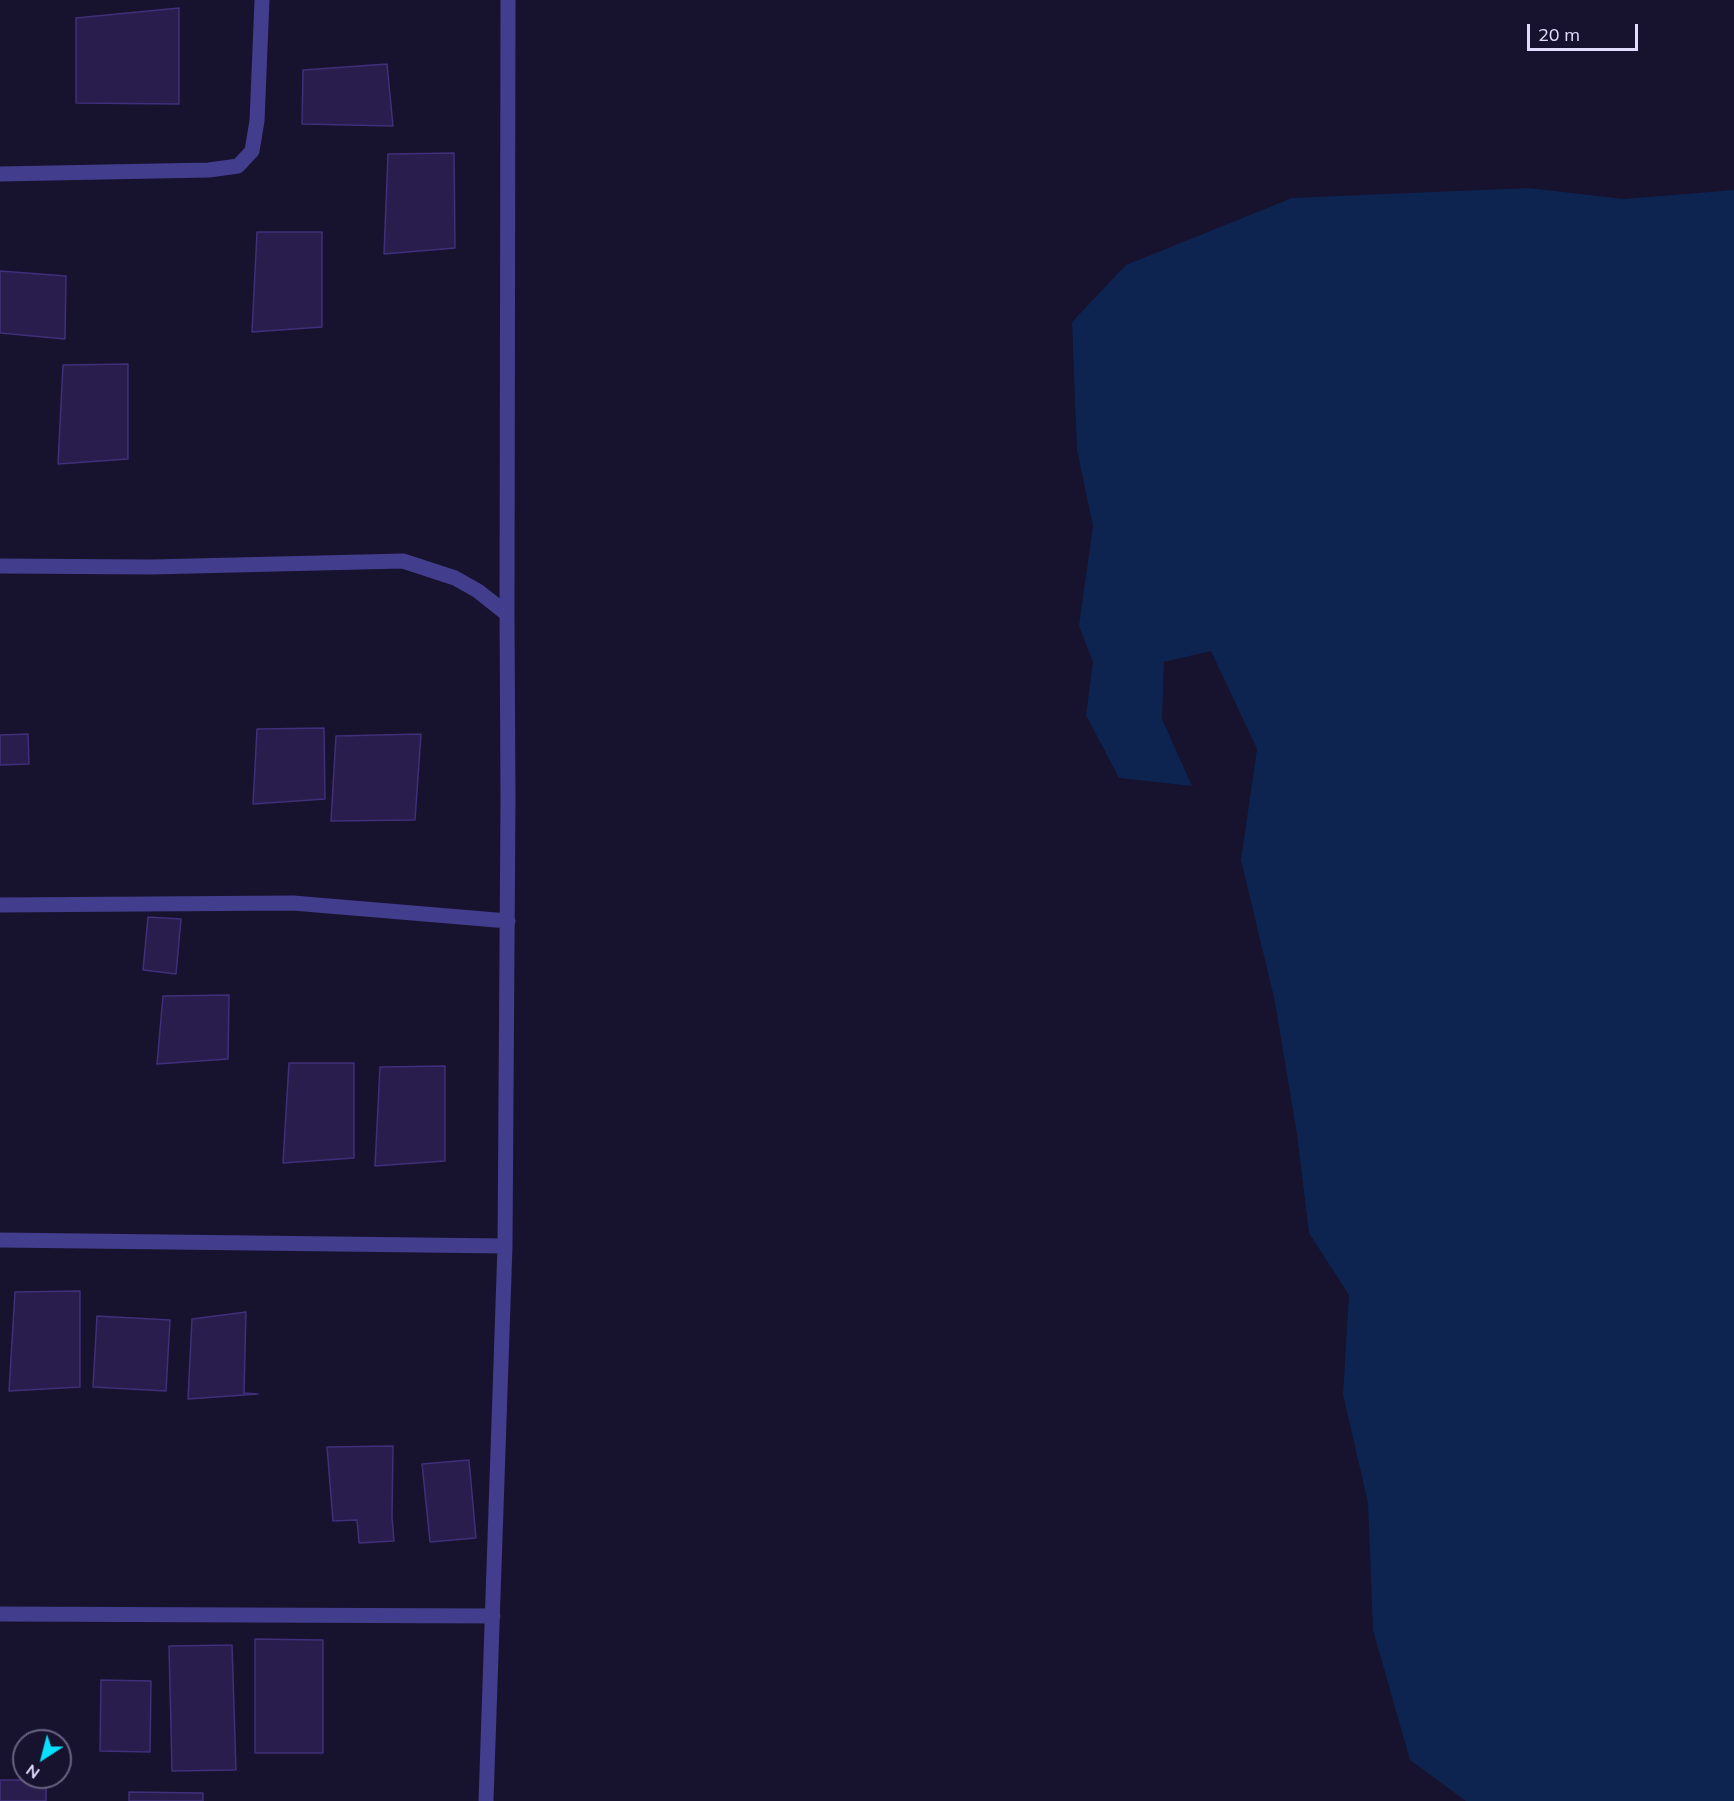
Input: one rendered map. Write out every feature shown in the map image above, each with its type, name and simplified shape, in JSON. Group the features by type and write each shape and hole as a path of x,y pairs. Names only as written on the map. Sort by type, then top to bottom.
{"street":[{"path":"0,174 209,170 238,166 252,151 262,0"},
{"path":"486,1801 505,1246 508,0"},
{"path":"0,566 151,567 403,561 456,578 478,591 507,614"},
{"path":"0,905 293,903 507,921"},
{"path":"0,1240 505,1246"},
{"path":"0,1614 493,1616"}],"water":[{"path":"1528,188 1624,199 1734,190 1734,1801 1466,1801 1410,1760 1373,1630 1368,1503 1343,1394 1349,1295 1309,1233 1297,1134 1275,1002 1241,860 1257,749 1211,651 1164,662 1162,719 1192,786 1119,778 1086,715 1093,662 1079,626 1093,526 1077,450 1072,322 1126,265 1292,198"}],"building":[{"path":"179,8 179,104 76,103 76,18"},
{"path":"387,64 393,126 302,124 303,70"},
{"path":"454,153 455,248 384,254 388,154"},
{"path":"257,232 322,232 322,327 252,332"},
{"path":"0,271 66,276 65,339 0,333"},
{"path":"128,364 128,459 58,464 63,365"},
{"path":"324,728 325,799 253,804 257,729"},
{"path":"28,734 29,764 0,765 0,735"},
{"path":"421,734 415,820 331,821 336,736"},
{"path":"148,917 181,919 176,974 143,970"},
{"path":"229,995 228,1059 157,1064 163,996"},
{"path":"289,1063 354,1063 354,1158 283,1163"},
{"path":"445,1066 445,1161 375,1166 380,1067"},
{"path":"80,1291 80,1387 9,1391 15,1292"},
{"path":"246,1312 244,1393 258,1394 188,1399 192,1319"},
{"path":"97,1316 170,1320 166,1391 93,1387"},
{"path":"393,1446 394,1541 359,1543 357,1520 333,1521 327,1447"},
{"path":"469,1460 476,1538 430,1542 422,1464"},
{"path":"255,1639 323,1640 323,1753 255,1753"},
{"path":"232,1645 236,1770 172,1771 169,1646"},
{"path":"101,1680 151,1681 150,1752 100,1751"},
{"path":"0,1780 12,1780 12,1789 46,1789 46,1801 0,1801"},
{"path":"129,1792 203,1793 203,1801 129,1801"}]}
